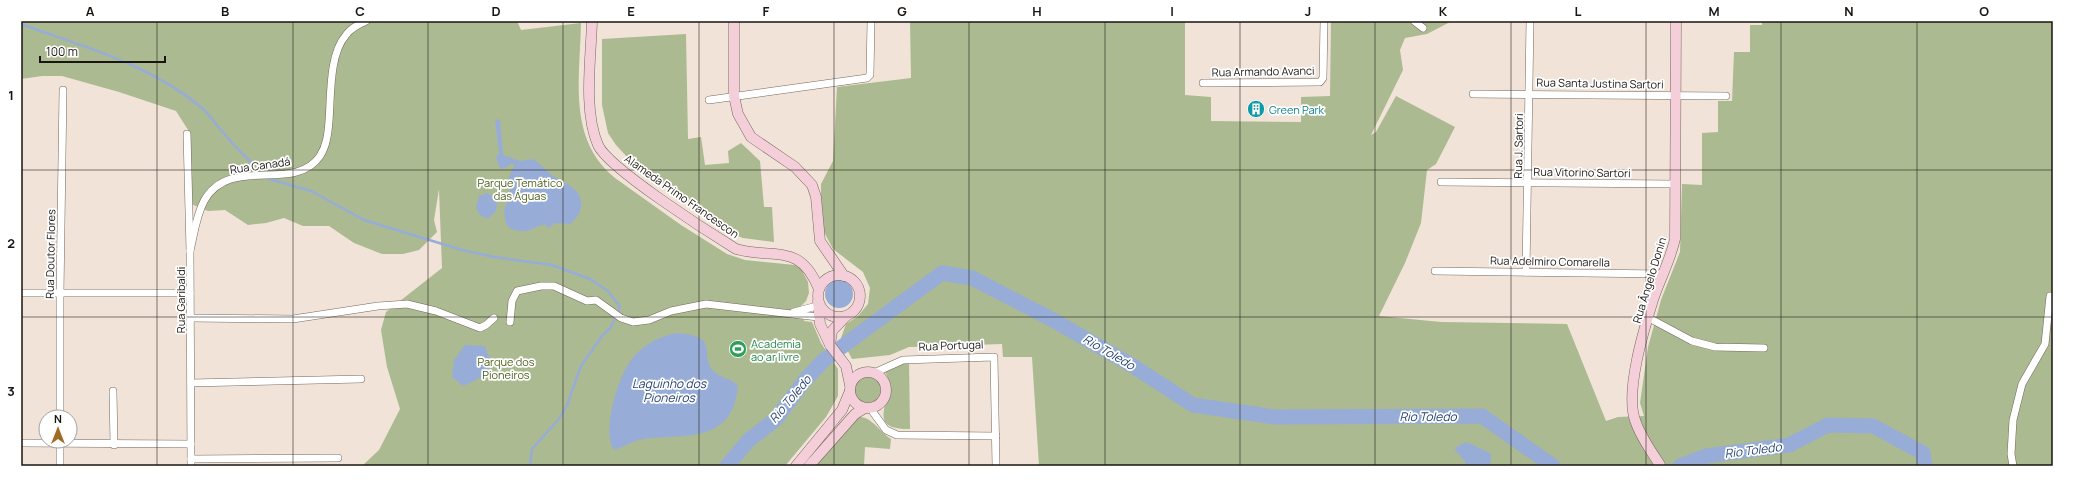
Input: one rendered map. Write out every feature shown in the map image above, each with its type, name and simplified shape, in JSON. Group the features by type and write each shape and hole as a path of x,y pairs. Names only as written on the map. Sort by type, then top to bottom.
{"street":[{"name":"Rua Canadá","path":"190,251 198,217 204,200 221,183 232,177 289,173 309,167 320,155 327,137 335,57 346,35 366,21"},
{"name":"Alameda Primo Francescon","path":"592,21 590,109 593,131 599,146 608,158 632,178 736,248 752,253 785,254 798,259 813,275 818,298"},
{"path":"734,21 734,96 738,114 752,137 795,167 812,186 817,210 818,232 823,246 844,276 855,283 860,296 856,308 832,331 830,346"},
{"path":"709,100 862,80 870,75 871,21"},
{"name":"Rua Armando Avanci","path":"1203,83 1320,82 1323,78 1324,21"},
{"path":"1414,21 1423,28"},
{"name":"Rua J. Sartori","path":"1526,272 1530,21"},
{"name":"Rua Ângelo Donin","path":"1661,465 1635,420 1631,404 1633,382 1654,299 1675,239 1676,21"},
{"name":"Rua Doutor Flores","path":"60,409 63,90"},
{"name":"Rua Santa Justina Sartori","path":"1473,94 1529,93 1726,96"},
{"name":"Rua Garibaldi","path":"187,134 191,318 191,462"},
{"name":"Rua Vitorino Sartori","path":"1441,182 1675,184"},
{"name":"Rua Adelmiro Comarella","path":"1435,271 1664,274"},
{"path":"844,276 838,276 827,280 818,298 818,317 830,346 843,362 862,373"},
{"path":"510,322 512,301 517,291 541,286 554,286 587,301 596,300 621,318 628,321 641,322 671,311 706,304 818,317"},
{"path":"21,293 190,293"},
{"path":"2013,466 2011,454 2013,420 2022,384 2045,344 2050,296"},
{"path":"791,313 818,298"},
{"path":"818,298 820,305 828,314 840,317 846,316"},
{"path":"191,318 293,319 378,306 407,304 436,311 480,328 494,318"},
{"path":"1649,318 1692,341 1715,347 1764,348"},
{"name":"Rua Portugal","path":"874,373 903,360 993,356 995,358 996,466"},
{"path":"843,362 855,402 868,408 886,430 896,435 996,436"},
{"path":"796,466 842,410 850,388 857,375 862,373 874,373 883,380 887,391 882,402 855,414 809,466"},
{"path":"191,383 361,379"},
{"path":"113,391 114,445"},
{"path":"21,443 38,443"},
{"path":"78,444 114,445 191,444"},
{"path":"60,449 60,466"},
{"path":"191,462 338,458"}],"green space":[{"path":"21,21 517,21 521,30 581,23 579,65 580,106 583,126 589,145 600,162 615,178 681,225 727,254 745,260 795,265 801,269 808,282 809,293 806,301 800,307 804,321 812,322 821,343 838,369 838,396 826,417 785,466 362,466 379,450 400,409 387,367 381,330 386,312 442,268 439,189 434,220 437,232 419,250 403,254 382,254 354,243 329,226 303,226 284,218 266,223 248,225 225,210 208,211 191,204 190,133 176,111 119,92 62,76 42,76 21,79"},
{"path":"910,21 1185,21 1185,95 1211,97 1211,121 1301,122 1301,97 1330,96 1331,21 1452,21 1427,34 1405,38 1400,50 1403,70 1371,135 1376,132 1396,96 1455,127 1436,164 1427,170 1421,223 1405,263 1379,316 1441,322 1567,324 1606,421 1618,417 1644,416 1640,403 1648,347 1661,300 1680,252 1682,184 1702,185 1702,133 1718,132 1718,101 1732,101 1734,52 1750,52 1750,25 1762,25 1762,21 2053,21 2053,466 1039,466 1032,357 1003,357 1002,344 909,347 890,355 852,359 841,338 846,324 858,316 868,304 870,288 863,272 833,249 823,230 821,184 833,161 837,87 911,78"},
{"path":"686,34 688,139 701,137 705,165 729,163 728,151 741,143 760,161 764,207 772,207 774,242 743,238 728,232 628,158 616,145 608,133 602,105 602,39"},
{"path":"909,361 910,429 894,428 886,423 884,416 884,408 889,388 888,379 883,370"},
{"path":"867,373 877,378 882,388 877,398 867,403 857,398 852,388 857,378"},
{"path":"859,417 868,419 891,439 890,449 865,447 864,466 815,466"}],"water":[{"path":"500,119 503,155 520,161 533,159 553,176 576,191 581,201 581,206 578,216 570,224 555,223 549,228 544,224 527,231 519,231 511,229 506,224 504,210 510,195 509,177 515,164 509,165 503,169 500,168 496,158 499,153 495,120"},
{"path":"487,193 491,195 497,203 496,211 488,219 480,215 476,207 479,196"},
{"path":"839,280 849,284 853,294 849,304 839,308 829,304 825,294 829,284"},
{"name":"Laguinho dos Pioneiros","path":"676,333 700,338 705,343 708,361 711,367 717,374 733,381 738,386 734,405 727,418 717,427 704,432 690,435 643,439 614,450 610,441 610,417 621,378 636,354 657,339"},
{"path":"465,345 485,346 491,362 488,374 463,386 452,377 454,360"},
{"path":"1466,442 1491,454 1490,466 1465,466 1465,461 1455,450 1456,447"}],"waterway":[{"path":"21,24 116,58 161,80 202,108 244,156 253,164"},
{"path":"266,178 311,191 364,220 462,250 494,257 552,265 590,279 608,291 620,307 611,327 602,336 581,366 567,405 559,419 532,449 530,466"},
{"name":"Rio Toledo","path":"727,466 749,440 775,420 806,379 824,360 942,273 972,278 1053,320 1133,366 1193,405 1274,417 1482,416 1553,466"},
{"name":"Rio Toledo","path":"1680,466 1706,456 1789,445 1828,425 1873,426 1923,453 1925,466"}],"place":[{"name":"Green Park","path":"1256,109"},
{"name":"Academia ao ar livre","path":"738,349"}],"park label":[{"name":"Parque Temático das Águas","path":"520,188"},
{"name":"Parque dos Pioneiros","path":"506,367"}]}
